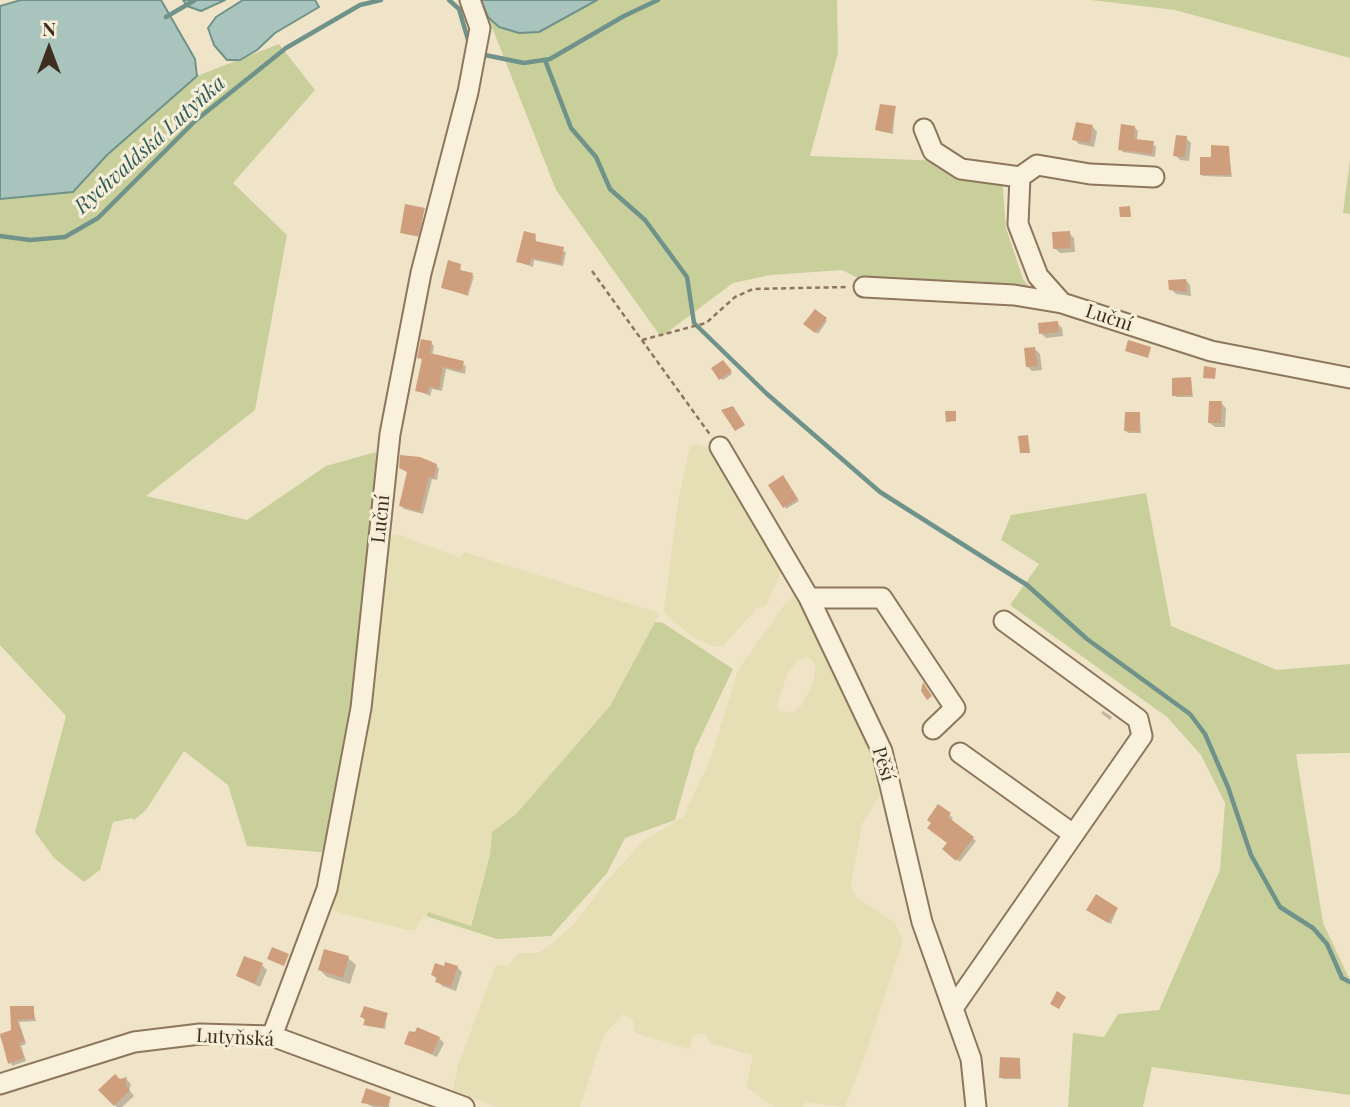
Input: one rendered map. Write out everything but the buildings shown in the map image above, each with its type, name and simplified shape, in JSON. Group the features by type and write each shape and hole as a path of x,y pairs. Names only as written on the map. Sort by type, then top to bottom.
{"street":[{"name":"Luční","path":"272,1036 327,889 361,708 390,434 421,273 468,92 480,29 470,0"},
{"path":"924,129 933,151 961,169 1020,177 1037,165 1090,174 1154,177"},
{"path":"1020,177 1018,224 1038,276 1062,303"},
{"name":"Luční","path":"864,287 1013,295 1062,303 1211,351 1350,378"},
{"name":"Pěší","path":"720,447 809,598 881,751 922,922 971,1059 976,1107"},
{"path":"809,598 882,598 955,708 933,729"},
{"path":"953,1008 1142,736 1138,719 1004,621"},
{"path":"960,753 1073,834"},
{"name":"Lutyňská","path":"0,1084 134,1042 200,1034 272,1036 464,1107"}],"path":[{"path":"593,271 720,447"},
{"path":"642,341 706,323 735,297 753,289 864,287"}],"shaded area":[{"path":"696,444 708,447 784,565 766,606 757,608 723,646 712,646 694,638 666,615 664,608 679,496 690,446"},
{"path":"398,534 460,558 464,552 660,613 610,706 516,814 492,832 490,855 470,926 427,912 415,930 408,930 333,911 387,543 393,535"},
{"path":"799,591 880,764 883,790 862,824 851,884 856,897 895,923 903,941 845,1107 807,1102 802,1107 775,1107 746,1087 753,1055 712,1044 705,1033 693,1035 689,1049 635,1033 633,1021 623,1014 603,1036 580,1107 497,1107 453,1090 458,1065 496,964 508,966 519,953 538,953 552,944 577,921 603,885 644,840 683,817 710,760 738,670 784,605","holes":["808,657 815,664 814,680 802,705 793,713 780,711 777,706 788,672 798,660"]}],"green space":[{"path":"597,0 837,0 838,53 810,156 1001,163 1006,228 1023,279 1037,298 872,285 842,270 771,275 733,283 661,337 556,190 488,17 499,27 519,33 539,32"},
{"path":"1091,0 1350,0 1350,58 1175,10"},
{"path":"279,44 315,90 233,183 287,235 255,410 146,496 247,520 326,466 376,452 374,525 359,694 331,853 247,846 228,785 184,751 146,810 134,820 132,818 113,822 100,870 84,882 54,858 35,832 66,716 0,645 0,198 73,192 112,151 197,76"},
{"path":"1350,160 1350,214 1343,213"},
{"path":"1146,493 1171,626 1277,670 1350,664 1350,753 1296,754 1323,923 1350,980 1350,1095 1152,1067 1143,1107 1068,1107 1073,1033 1104,1037 1118,1014 1159,1010 1220,870 1225,803 1201,755 1167,717 1010,605 1039,564 1001,540 1011,515"},
{"path":"655,622 663,623 733,669 695,749 675,820 625,838 607,873 551,936 497,939 426,916 428,912 471,926 490,855 492,832 516,814 610,706"}],"water":[{"path":"21,0 161,0 195,59 197,76 107,155 73,192 0,199 0,6"},
{"path":"183,0 225,0 201,11 187,6"},
{"path":"243,0 315,0 319,7 275,33 257,50 240,60 227,60 214,45 208,28 216,17"},
{"path":"481,0 597,0 539,32 519,33 499,27 488,17"}],"waterway":[{"path":"166,17 195,0"},
{"name":"Rychvaldská Lutyňka","path":"0,236 30,240 65,237 98,218 195,121 286,48 360,5 381,0"},
{"name":"Rychvaldská Lutyňka","path":"449,0 459,9 469,43"},
{"name":"Rychvaldská Lutyňka","path":"480,54 524,63 550,59 624,16 658,0"},
{"path":"545,60 571,128 596,157 610,189 645,220 687,277 694,323 767,394 880,492 1027,585 1087,639 1190,714 1205,734 1228,787 1251,855 1280,907 1313,928 1327,944 1342,978 1350,982"}]}
